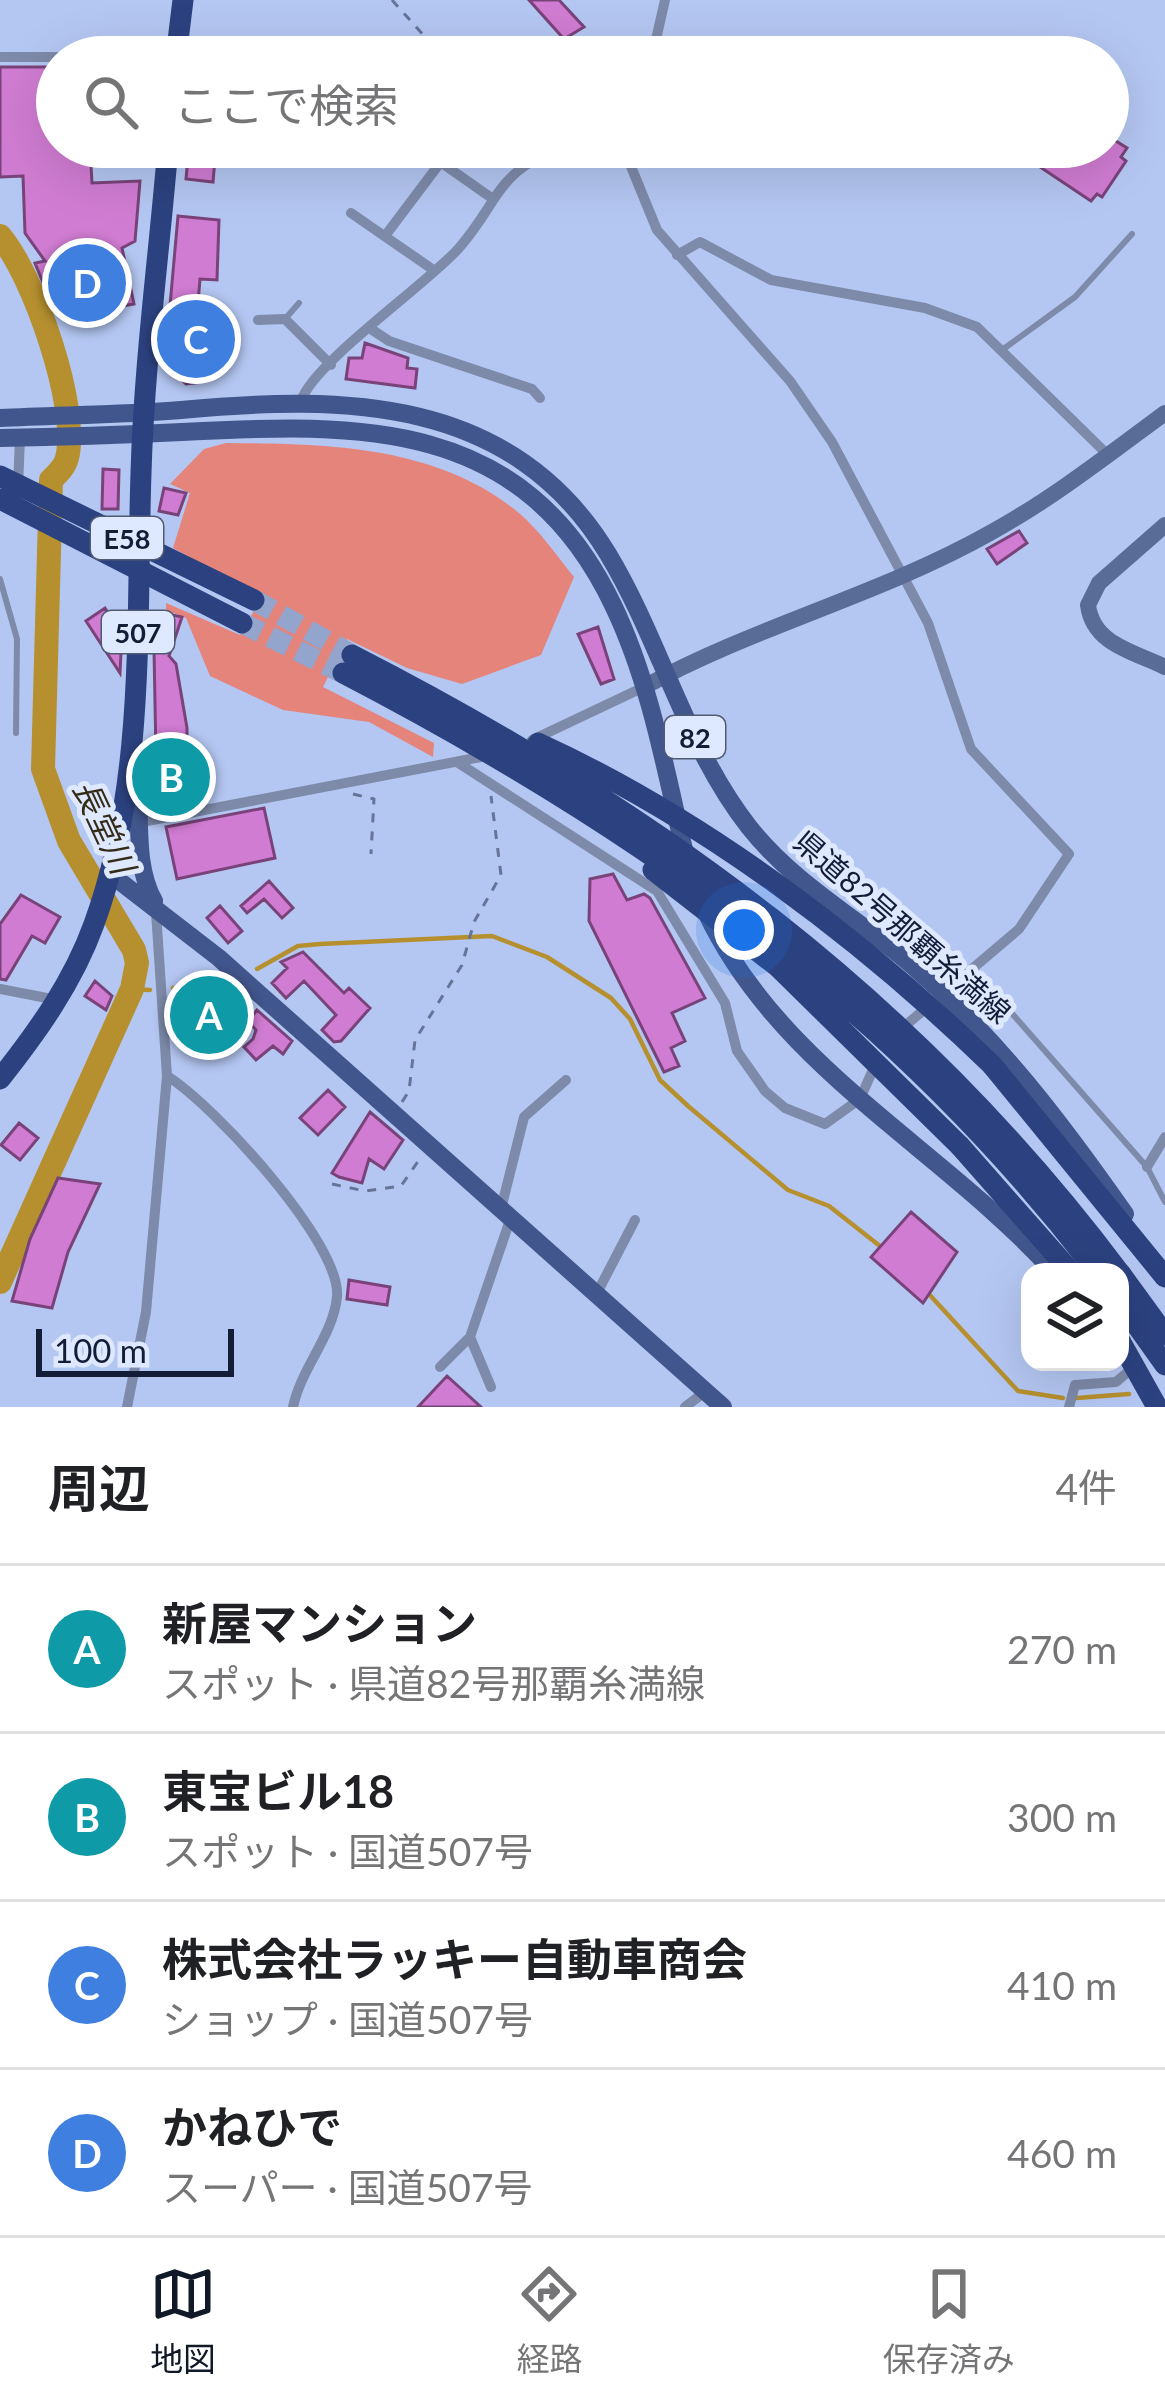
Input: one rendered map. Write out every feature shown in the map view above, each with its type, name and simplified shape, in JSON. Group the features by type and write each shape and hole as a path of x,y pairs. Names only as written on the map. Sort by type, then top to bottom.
{"highway":[{"path":"179,36 183,0"},
{"name":"507","path":"0,1079 57,1000 93,926 109,874 131,742 144,423 166,168"},
{"name":"E58","path":"0,476 254,600"},
{"name":"E58","path":"0,499 242,622"},
{"path":"347,664 642,821 744,892 924,1047 1006,1133 1112,1263"},
{"path":"430,706 588,767 728,854 915,992 992,1065 1165,1275"},
{"path":"430,706 730,927 847,1032 960,1146 1063,1263"},
{"path":"430,706 713,895 839,994 995,1149 1090,1263"},
{"path":"1129,1285 1165,1334"},
{"path":"1129,1315 1165,1365"},
{"path":"1129,1358 1155,1407"}],"main road":[{"name":"県道82号那覇糸満線","path":"144,423 301,401 383,406 440,421 532,470 598,538 702,755 749,827 797,877 941,992 1047,1104 1165,1275"},
{"name":"県道82号那覇糸満線","path":"0,418 37,416 88,425"},
{"name":"県道82号那覇糸満線","path":"20,438 88,425 336,426 410,436 454,452 537,504 568,536 610,599 644,687 687,859 722,946 769,1014 860,1099 998,1212 1046,1263"},
{"path":"131,742 142,823 141,866 155,903"},
{"path":"109,874 155,903 723,1407"},
{"path":"1128,1371 1155,1407"}],"street":[{"path":"657,36 665,0"},
{"path":"0,57 36,57"},
{"path":"385,236 436,168"},
{"path":"447,168 493,199"},
{"path":"301,401 331,365 435,271 518,168"},
{"path":"457,761 657,891 725,1003 737,1051 775,1100 812,1123 825,1124 860,1099 885,1044 1018,929 1069,854 971,749 928,623 832,442 790,381 658,230 631,168"},
{"path":"351,213 435,271"},
{"path":"677,255 700,242 771,280 943,314 977,327 1108,455"},
{"path":"259,320 285,319 331,365"},
{"path":"371,329 389,341 532,389 540,398"},
{"path":"142,823 507,752 667,675 989,534 1165,413"},
{"path":"1,520 22,478 20,438"},
{"path":"1165,525 1099,583 1088,605 1096,629 1108,639 1165,667"},
{"path":"127,1407 146,1312 167,1076 155,903"},
{"path":"0,989 57,1000"},
{"path":"167,1076 249,1148 336,1274 332,1316 304,1370 293,1407"},
{"path":"440,1367 470,1337 506,1213 524,1117 566,1080"},
{"path":"1148,1167 1165,1137"},
{"path":"597,1293 635,1220"},
{"path":"470,1337 491,1387"},
{"path":"1069,1407 1075,1385 1116,1382 1121,1371"},
{"path":"685,1407 706,1391"}],"lane":[{"path":"1002,350 1075,297 1132,234"},
{"path":"285,319 299,303"},
{"path":"0,579 18,655 16,733"},
{"path":"0,621 10,615"},
{"path":"972,968 1148,1167 1165,1202"}],"path":[{"path":"392,0 424,36"},
{"path":"340,784 340,791 374,799 371,854"},
{"path":"395,1113 409,1090 415,1040 462,965 470,932 501,875 490,806 495,785"},
{"path":"332,1184 365,1191 401,1186 428,1143"}],"shaded area":[{"path":"226,443 380,453 417,461 487,491 527,520 574,577 541,655 462,684 407,668 347,639 323,687 434,743 433,757 369,722 283,710 210,676 186,618 166,610 166,603 240,635 262,597 173,548 190,493 170,484 204,449"}],"building":[{"path":"529,0 559,0 584,27 561,36"},
{"path":"0,67 36,67 36,168 91,168 92,183 140,181 135,241 122,248 134,304 68,315 64,305 53,307 35,263 45,261 25,233 23,176 0,177"},
{"path":"187,168 214,168 213,182 186,179"},
{"path":"1042,168 1121,168 1102,197 1097,194 1091,201"},
{"path":"178,216 219,220 217,280 200,279 194,350 220,352 220,371 194,372 195,383 186,384 176,374 175,340 167,339"},
{"path":"365,343 408,358 407,368 417,369 415,388 346,379 349,358 362,358"},
{"path":"103,469 119,470 118,509 102,509"},
{"path":"164,488 186,493 178,515 159,511"},
{"path":"1019,531 1027,543 997,564 987,549"},
{"path":"105,608 122,633 120,673 86,621"},
{"path":"168,614 182,617 169,656 176,664 187,728 187,803 157,809 154,650"},
{"path":"598,627 614,679 601,684 578,634"},
{"path":"264,808 275,858 177,879 166,827"},
{"path":"613,874 627,900 644,894 650,898 705,998 672,1013 685,1041 671,1048 679,1066 664,1072 589,921 590,879"},
{"path":"269,881 293,908 282,918 264,899 247,913 241,906"},
{"path":"21,895 60,917 45,943 32,936 6,980 0,979 0,924"},
{"path":"220,906 242,931 228,943 207,918"},
{"path":"303,952 344,993 349,988 370,1008 341,1041 334,1042 322,1030 336,1015 304,981 286,998 272,983 287,968 281,962"},
{"path":"95,981 112,996 106,1010 85,996"},
{"path":"238,997 249,1016 178,1030 176,1008"},
{"path":"257,1010 292,1041 283,1054 273,1046 256,1060 244,1047 253,1039 256,1030 248,1021"},
{"path":"328,1090 345,1107 318,1135 300,1118"},
{"path":"370,1112 403,1140 384,1169 369,1159 362,1183 339,1177 332,1173"},
{"path":"19,1123 38,1138 20,1160 1,1145"},
{"path":"58,1178 100,1184 68,1252 52,1308 12,1301 30,1239"},
{"path":"911,1212 957,1252 923,1303 871,1257"},
{"path":"349,1280 390,1287 387,1305 347,1299"},
{"path":"447,1376 481,1407 418,1407"}],"waterway":[{"name":"長堂川","path":"0,236 39,310 67,408 66,461 51,480 43,769 69,841 134,950 137,963 132,989 0,1282"},
{"path":"257,969 298,946 492,936 547,957 611,998 630,1019 660,1080 688,1106 788,1190 829,1206 885,1250"},
{"path":"173,988 221,982"},
{"path":"132,989 150,990"},
{"path":"927,1292 1018,1391 1063,1398"},
{"path":"1077,1398 1129,1394"}],"tunnel":[{"path":"254,600 352,655"},
{"path":"242,623 343,673"}],"place":[{"name":"かねひで","path":"87,283"},
{"name":"株式会社ラッキー自動車商会","path":"196,339"},
{"name":"東宝ビル18","path":"171,777"},
{"name":"新屋マンション","path":"209,1015"}]}
